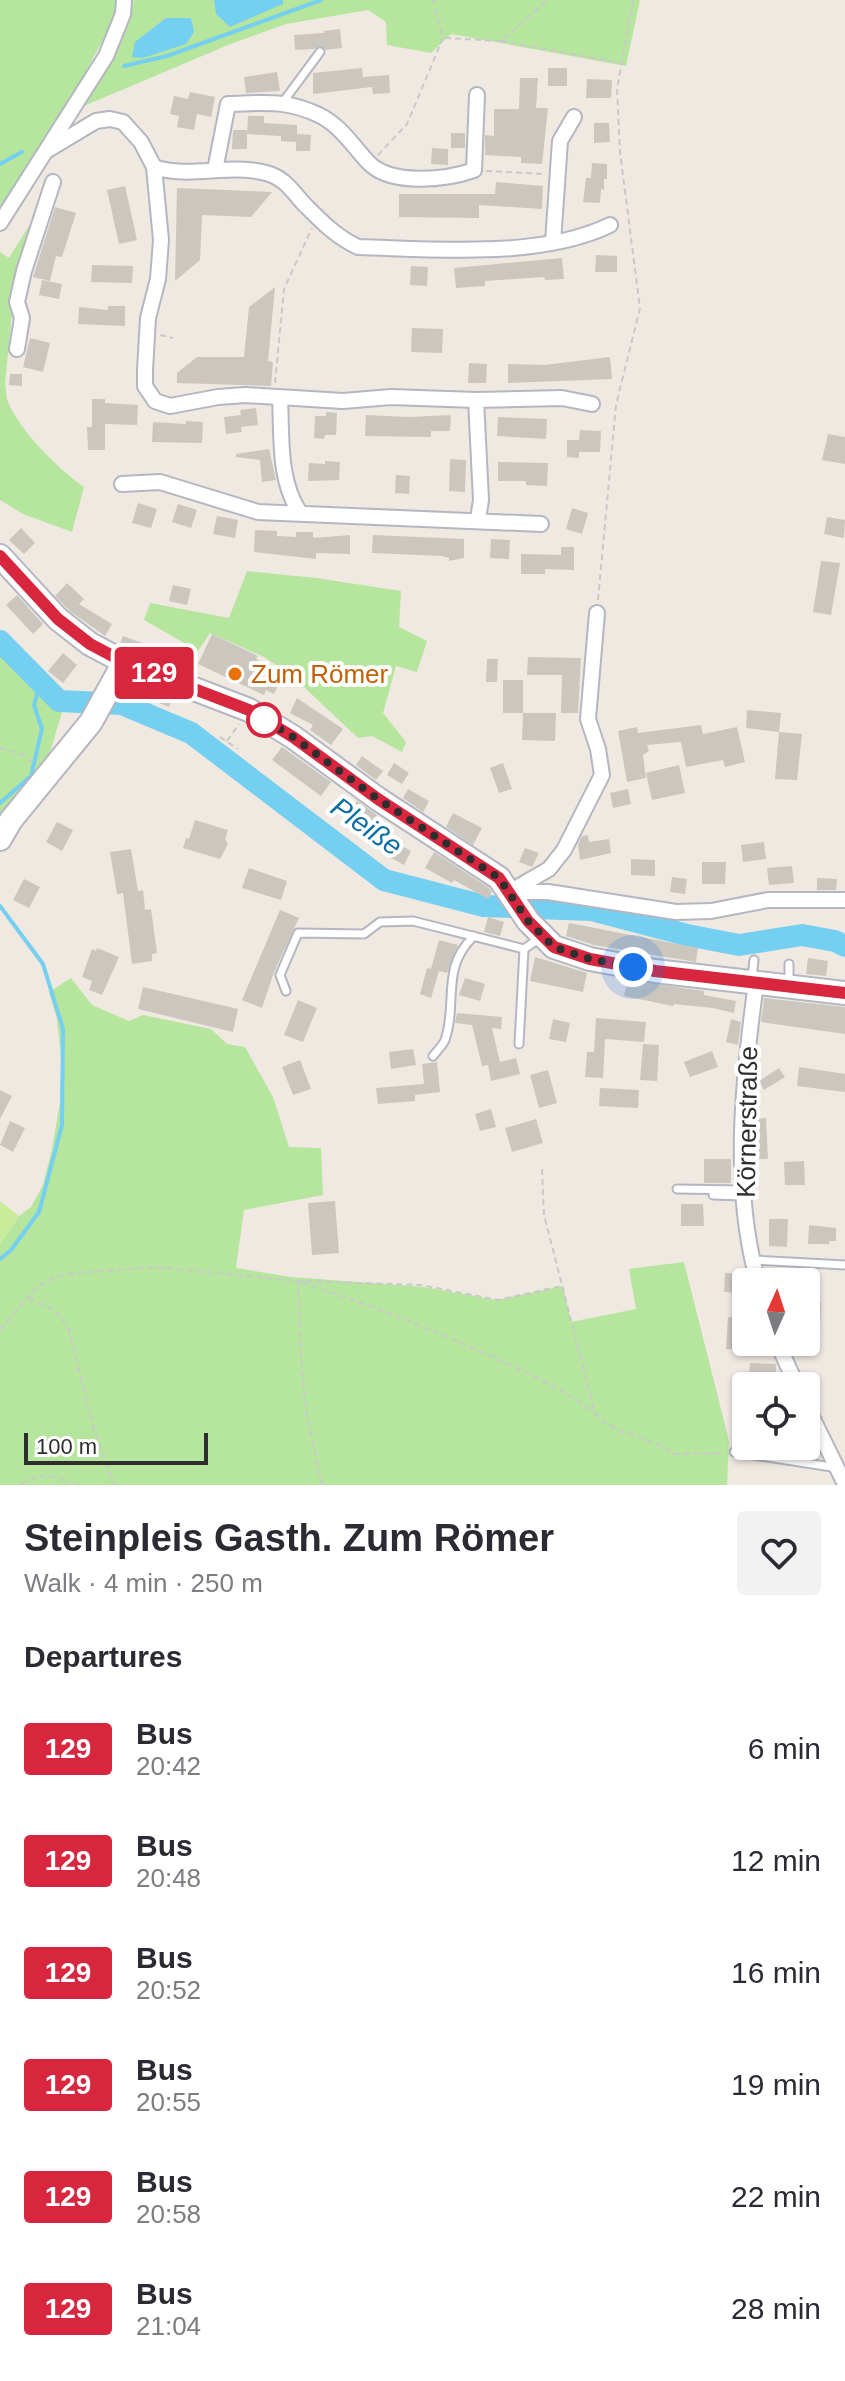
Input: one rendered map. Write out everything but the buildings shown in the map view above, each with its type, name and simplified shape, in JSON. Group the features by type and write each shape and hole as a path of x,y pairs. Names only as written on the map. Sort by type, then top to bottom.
{"main road":[{"path":"0,556 58,619 90,644 124,662 249,710 499,878 512,895 531,935 554,947 590,959 655,971 789,975 845,993"},
{"path":"0,839 11,820 91,722 124,662"}],"street":[{"path":"0,223 106,56 123,14 124,0"},
{"path":"215,170 228,104 283,102 321,116 349,137 369,164 389,177 452,178 474,170 477,95"},
{"path":"553,242 560,141 574,117"},
{"path":"46,151 96,121 110,119 123,122 141,142 154,167 161,240 158,279 148,318 145,386 155,401 170,406 245,395 343,401 391,397 476,400 562,398 592,404"},
{"path":"154,167 169,172 215,170 267,173 288,183 341,239 358,247 497,249 586,237 610,225"},
{"path":"17,349 22,318 17,302 50,188 29,178"},
{"path":"276,399 291,500 300,513"},
{"path":"476,400 481,500 478,519"},
{"path":"122,484 160,482 258,512 541,524"},
{"path":"512,895 549,869 564,850 602,775 598,749 588,719 597,613"},
{"path":"512,895 548,892 676,912 711,911 768,900 845,900"},
{"name":"Körnerstraße","path":"754,975 744,1085 744,1193 754,1268"},
{"path":"820,1430 842,1468 845,1484"}],"lane":[{"path":"283,102 320,52"},
{"path":"286,991 280,975 298,933 364,934 380,922 413,921 474,936 531,935 519,1044"},
{"path":"433,1056 444,1041 454,966 465,945 474,936"},
{"path":"677,1189 744,1193"},
{"path":"713,1195 744,1193"},
{"path":"752,1260 845,1265"},
{"path":"788,1460 842,1468"}],"path":[{"path":"369,164 407,124 443,38 433,0"},
{"path":"501,41 548,0"},
{"path":"597,613 616,405 640,308 620,152 617,89 633,0"},
{"path":"443,38 501,41 622,63"},
{"path":"474,170 557,174"},
{"path":"276,399 284,289 317,216"},
{"path":"227,741 249,710"},
{"path":"220,737 238,749"},
{"path":"0,748 23,755 43,771"},
{"path":"542,1169 544,1215 595,1413"},
{"path":"0,1330 37,1287 58,1276 155,1267 298,1281 421,1285 498,1300 561,1286"},
{"path":"298,1281 391,1312 464,1344 565,1391 601,1420 674,1454 732,1452"},
{"path":"298,1281 305,1401 322,1485"},
{"path":"27,1298 55,1310 69,1329 92,1423 114,1485"},
{"path":"22,1485 35,1476 60,1476 76,1485"}],"green space":[{"path":"0,0 116,0 113,21 59,121 0,210"},
{"path":"134,0 640,0 626,66 451,34 431,53 387,45 386,22 368,10 286,24 84,106 122,38"},
{"path":"34,218 16,273 6,393 14,413 30,437 84,487 72,532 23,514 0,500 0,252 9,258"},
{"path":"247,571 401,591 399,627 427,641 417,672 396,666 383,713 406,742 402,752 372,736 358,738 289,673 264,657 210,633 198,651 144,620 150,603 229,618"},
{"path":"0,639 62,712 46,766 0,824"},
{"path":"71,978 92,1005 129,1021 143,1015 211,1029 227,1044 245,1047 273,1097 289,1147 321,1148 323,1195 244,1210 236,1268 291,1277 424,1287 497,1300 563,1286 571,1322 636,1309 629,1269 684,1262 729,1441 727,1485 0,1485 0,1244 19,1216 31,1207 43,1185 60,1102 61,1057 57,1019 49,992"},
{"path":"0,1201 19,1216 0,1244"}],"water":[{"path":"214,0 283,0 283,4 230,27 216,14"},
{"path":"166,18 191,18 194,32 186,44 143,58 132,57 135,42"}],"waterway":[{"path":"124,66 167,56 321,0"},
{"path":"0,164 22,152"},
{"name":"Pleiße","path":"0,641 59,701 122,704 191,733 384,880 484,906 592,910 739,945 802,935 845,946"},
{"path":"0,803 31,776 42,729 34,705 40,684"},
{"path":"0,906 43,964 63,1029 62,1125 39,1212 11,1250 0,1259"}],"bus line":[{"name":"129","path":"0,556 58,619 90,644 124,662 249,710 499,878 528,921 554,947 590,959 655,971 845,993"}],"place":[{"name":"Zum Römer","path":"235,674"}],"route":[{"path":"264,720 260,717 499,878 528,921 554,947 590,959 633,967"}]}
